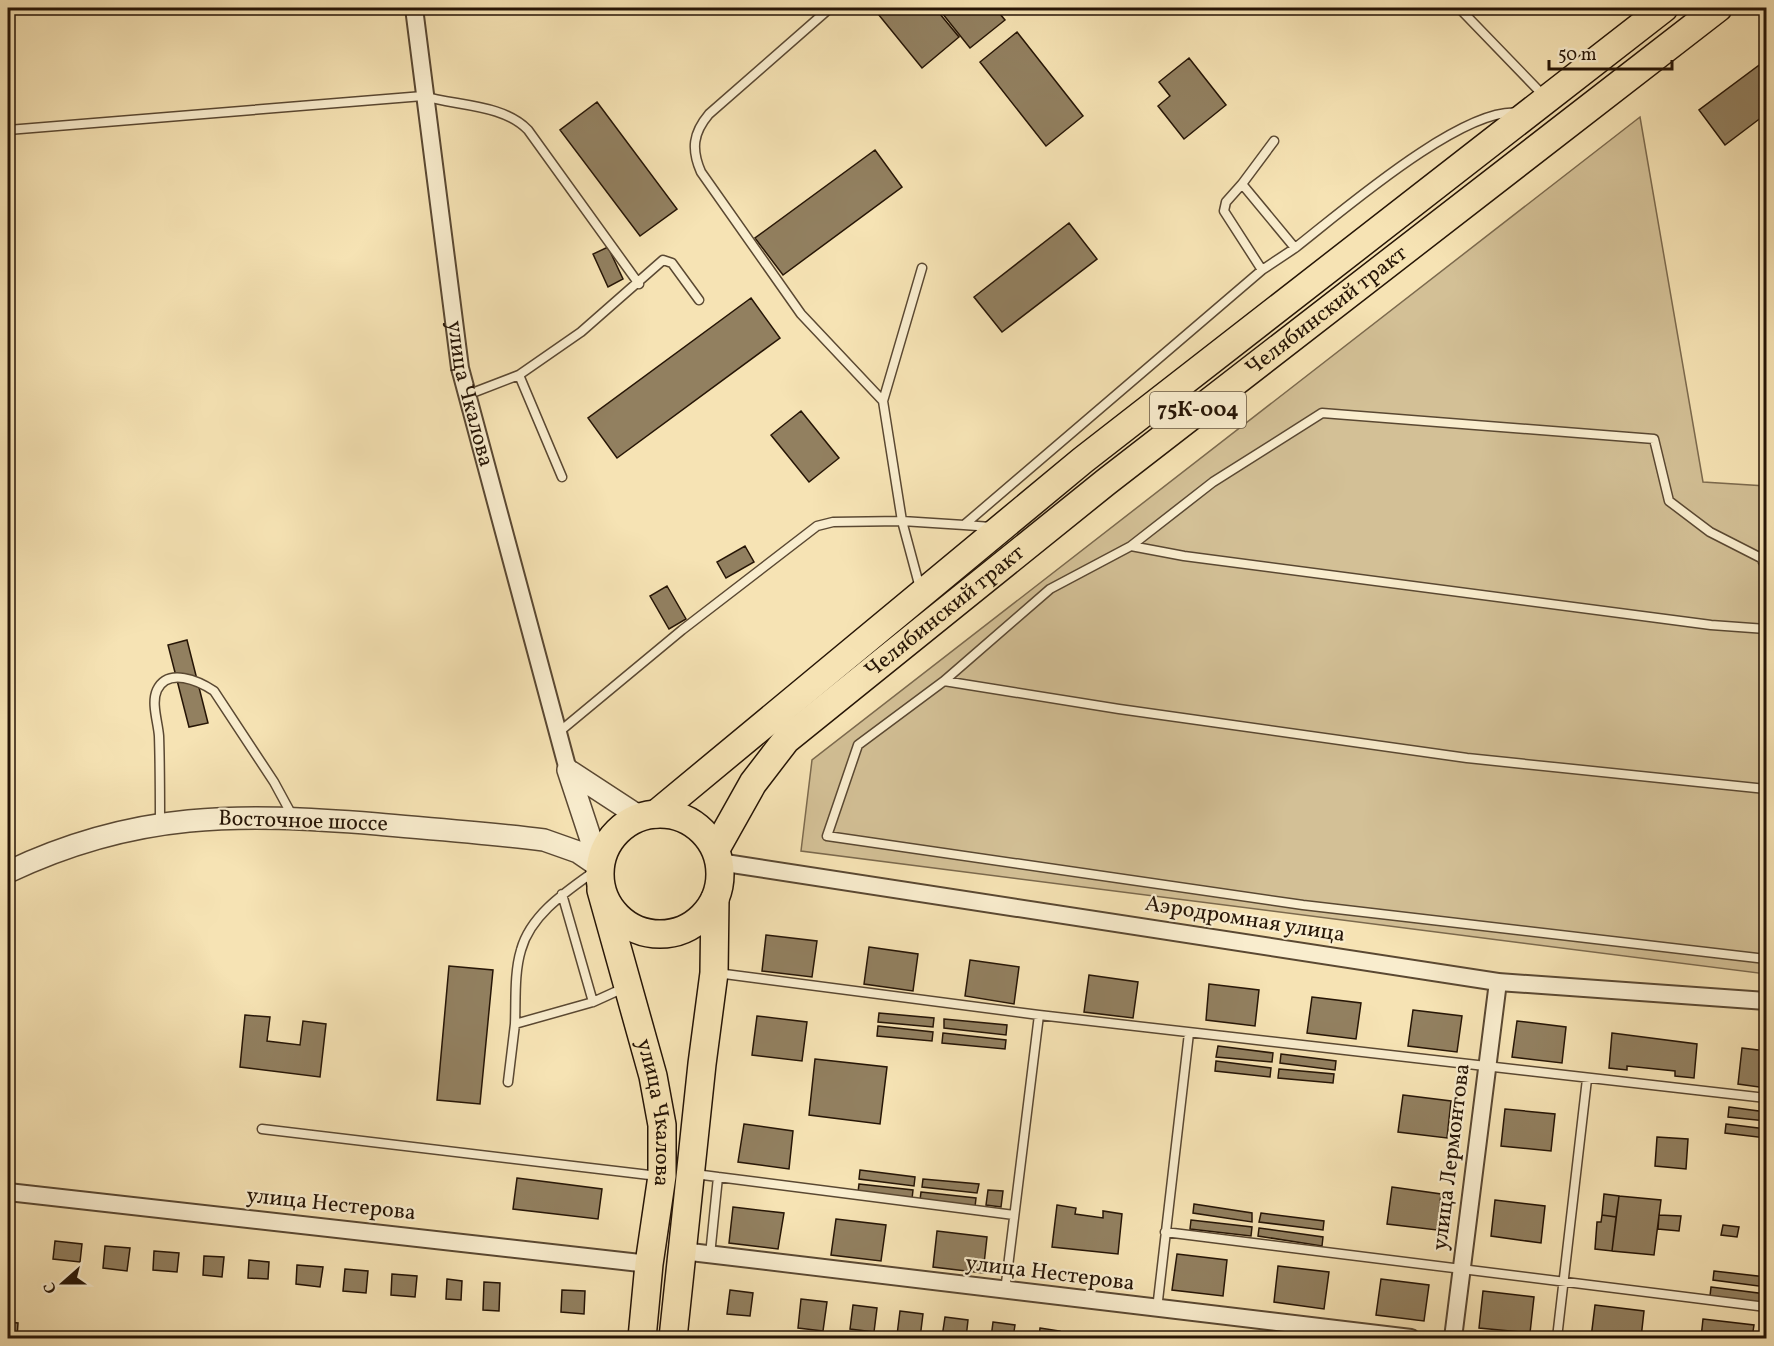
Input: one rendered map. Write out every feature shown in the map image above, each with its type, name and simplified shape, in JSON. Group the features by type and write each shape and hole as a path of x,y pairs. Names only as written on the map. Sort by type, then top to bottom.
{"main road":[{"name":"Челябинский тракт","path":"648,816 1083,460 1664,8"},
{"name":"Челябинский тракт","path":"717,855 753,783 786,740 1106,482 1718,8"},
{"path":"648,816 687,820 704,832 717,855 715,900 696,924 666,935 635,930 611,911 600,879 607,846 621,828 648,816"},
{"name":"улица Чкалова","path":"600,879 627,987 653,1076 660,1115 662,1176 649,1264 642,1338"},
{"name":"улица Чкалова","path":"673,1338 714,973 715,900"}],"street":[{"name":"улица Чкалова","path":"414,8 423,96 460,368 568,770"},
{"path":"568,770 648,816"},
{"path":"568,770 600,879"},
{"name":"Восточное шоссе","path":"8,872 77,842 159,824 233,817 293,818 544,840 578,852 600,879"},
{"name":"Аэродромная улица","path":"717,855 1498,981 1767,1001"},
{"name":"улица Лермонтова","path":"1453,1338 1485,1068 1498,981"},
{"name":"улица Нестерова","path":"8,1192 649,1264"},
{"name":"улица Нестерова","path":"682,1251 1157,1310 1412,1338"}],"lane":[{"path":"830,8 709,114 699,126 693,141 694,157 701,172 801,314 883,401"},
{"path":"964,525 1262,270 1295,248 1391,173 1467,126 1497,114 1536,106 1459,8"},
{"path":"8,130 423,96 452,104 495,110 519,121 639,284"},
{"path":"1262,270 1224,211 1226,202 1274,141"},
{"path":"1242,184 1295,248"},
{"path":"466,395 519,375 581,332 639,284 661,262 669,261 699,300"},
{"path":"921,592 902,521 883,401 922,268"},
{"path":"519,375 562,477"},
{"path":"1767,567 1761,558 1710,532 1669,501 1654,439 1322,413 1213,482 1131,546 1050,590 944,681 858,745 827,836 1303,905 1767,959"},
{"path":"559,732 682,630 818,526 833,522 902,521 1001,528"},
{"path":"1131,546 1184,556 1711,625 1767,630"},
{"path":"159,824 159,755 154,702 158,688 168,680 183,677 200,681 214,691 274,782 293,818"},
{"path":"944,681 1119,709 1467,758 1767,789"},
{"path":"508,1082 518,967 525,938 562,894 600,879"},
{"path":"562,894 593,1002"},
{"path":"714,973 1189,1033 1767,1098"},
{"path":"514,1024 593,1002 627,987"},
{"path":"1005,1291 1039,1015"},
{"path":"1157,1310 1189,1033"},
{"path":"1557,1338 1587,1079"},
{"path":"262,1129 662,1176"},
{"path":"690,1174 1014,1215"},
{"path":"710,1255 718,1177"},
{"path":"1165,1232 1767,1307"}],"shaded area":[{"path":"1640,117 1703,482 1766,486 1766,974 801,851 812,760"}],"building":[{"path":"935,8 959,37 922,68 874,9"},
{"path":"938,8 995,8 1005,20 970,48"},
{"path":"1017,32 1083,116 1046,146 980,62"},
{"path":"1189,58 1226,105 1184,139 1158,106 1170,96 1159,82"},
{"path":"1766,60 1766,114 1725,145 1699,110"},
{"path":"597,102 677,209 640,236 560,130"},
{"path":"875,150 902,187 783,275 755,238"},
{"path":"1069,223 1097,259 1002,332 974,297"},
{"path":"608,247 623,279 608,287 593,254"},
{"path":"751,298 780,338 617,458 588,418"},
{"path":"801,411 839,458 809,482 771,435"},
{"path":"745,546 754,562 726,578 717,562"},
{"path":"667,586 686,619 669,629 650,596"},
{"path":"187,640 208,723 189,727 168,645"},
{"path":"766,935 817,941 812,977 762,971"},
{"path":"869,947 918,954 913,991 864,984"},
{"path":"970,960 1019,967 1014,1004 965,996"},
{"path":"449,966 493,970 480,1104 437,1100"},
{"path":"1089,975 1138,982 1133,1018 1084,1012"},
{"path":"1209,984 1259,990 1255,1026 1206,1020"},
{"path":"1312,997 1361,1003 1356,1039 1307,1033"},
{"path":"1413,1010 1462,1016 1457,1052 1408,1046"},
{"path":"879,1013 934,1018 933,1027 878,1022"},
{"path":"245,1015 270,1017 267,1041 300,1045 303,1021 326,1024 320,1077 240,1067"},
{"path":"757,1016 807,1022 802,1061 752,1055"},
{"path":"944,1019 1007,1025 1006,1035 944,1028"},
{"path":"1517,1021 1566,1027 1562,1063 1512,1057"},
{"path":"878,1026 933,1032 932,1041 877,1036"},
{"path":"943,1033 1006,1040 1005,1049 942,1043"},
{"path":"1612,1033 1697,1044 1694,1078 1675,1076 1675,1071 1627,1066 1627,1070 1609,1068"},
{"path":"1218,1046 1273,1053 1272,1062 1216,1057"},
{"path":"1742,1048 1766,1051 1766,1088 1738,1084"},
{"path":"1281,1054 1336,1061 1335,1070 1280,1063"},
{"path":"815,1059 887,1067 880,1124 809,1115"},
{"path":"1216,1061 1271,1068 1270,1077 1215,1071"},
{"path":"1279,1069 1334,1074 1333,1083 1278,1078"},
{"path":"1403,1095 1451,1101 1447,1138 1398,1132"},
{"path":"1729,1107 1766,1112 1766,1121 1728,1117"},
{"path":"1505,1109 1555,1114 1551,1151 1501,1146"},
{"path":"744,1124 793,1131 789,1169 738,1162"},
{"path":"1726,1124 1766,1129 1766,1138 1725,1133"},
{"path":"1657,1137 1688,1139 1686,1169 1655,1166"},
{"path":"860,1170 915,1177 914,1186 859,1179"},
{"path":"517,1178 602,1189 598,1219 513,1209"},
{"path":"923,1179 979,1184 977,1193 922,1187"},
{"path":"859,1184 913,1190 912,1199 858,1192"},
{"path":"1392,1187 1441,1194 1437,1230 1387,1224"},
{"path":"988,1190 1003,1191 1001,1207 986,1205"},
{"path":"921,1192 976,1198 975,1207 920,1200"},
{"path":"1604,1194 1619,1196 1616,1217 1602,1215"},
{"path":"1619,1196 1661,1200 1654,1255 1612,1251"},
{"path":"1495,1200 1545,1206 1541,1243 1491,1236"},
{"path":"1194,1204 1252,1213 1252,1222 1193,1213"},
{"path":"1057,1205 1076,1208 1075,1214 1103,1218 1103,1211 1122,1214 1118,1254 1052,1247"},
{"path":"733,1207 784,1213 778,1249 729,1243"},
{"path":"1261,1213 1324,1221 1323,1230 1259,1222"},
{"path":"1602,1215 1616,1217 1612,1251 1595,1249 1597,1222 1601,1222"},
{"path":"1659,1215 1681,1216 1679,1231 1658,1229"},
{"path":"836,1219 886,1225 881,1261 831,1255"},
{"path":"1191,1220 1252,1227 1251,1236 1190,1229"},
{"path":"1723,1225 1739,1227 1737,1237 1721,1235"},
{"path":"1259,1228 1323,1237 1322,1246 1258,1236"},
{"path":"937,1231 987,1237 983,1273 933,1267"},
{"path":"55,1241 82,1244 80,1262 53,1259"},
{"path":"105,1246 130,1248 127,1271 103,1268"},
{"path":"154,1251 179,1253 177,1272 153,1270"},
{"path":"1177,1254 1227,1260 1223,1296 1172,1290"},
{"path":"204,1256 224,1257 222,1277 203,1275"},
{"path":"249,1260 269,1262 268,1279 248,1278"},
{"path":"297,1265 323,1267 320,1287 296,1284"},
{"path":"1278,1266 1329,1272 1324,1309 1274,1302"},
{"path":"345,1269 368,1271 366,1293 343,1291"},
{"path":"1714,1271 1766,1277 1766,1287 1713,1280"},
{"path":"392,1274 417,1276 415,1297 391,1295"},
{"path":"447,1279 462,1281 461,1300 446,1299"},
{"path":"1381,1279 1429,1285 1424,1321 1376,1315"},
{"path":"484,1282 500,1283 499,1311 483,1310"},
{"path":"1711,1287 1766,1294 1766,1303 1710,1296"},
{"path":"562,1290 585,1291 584,1314 561,1312"},
{"path":"730,1290 753,1293 750,1316 727,1314"},
{"path":"1483,1291 1534,1297 1530,1333 1479,1328"},
{"path":"801,1299 827,1302 823,1331 798,1328"},
{"path":"853,1305 877,1308 874,1332 850,1329"},
{"path":"1595,1305 1644,1311 1641,1338 1591,1338"},
{"path":"900,1311 923,1314 920,1338 897,1335"},
{"path":"945,1317 968,1320 966,1338 942,1337"},
{"path":"1703,1319 1754,1325 1752,1338 1701,1338"},
{"path":"8,1322 18,1323 17,1338 8,1338"},
{"path":"993,1322 1015,1325 1013,1338 991,1338"},
{"path":"1040,1328 1060,1331 1058,1338 1039,1338"}]}
